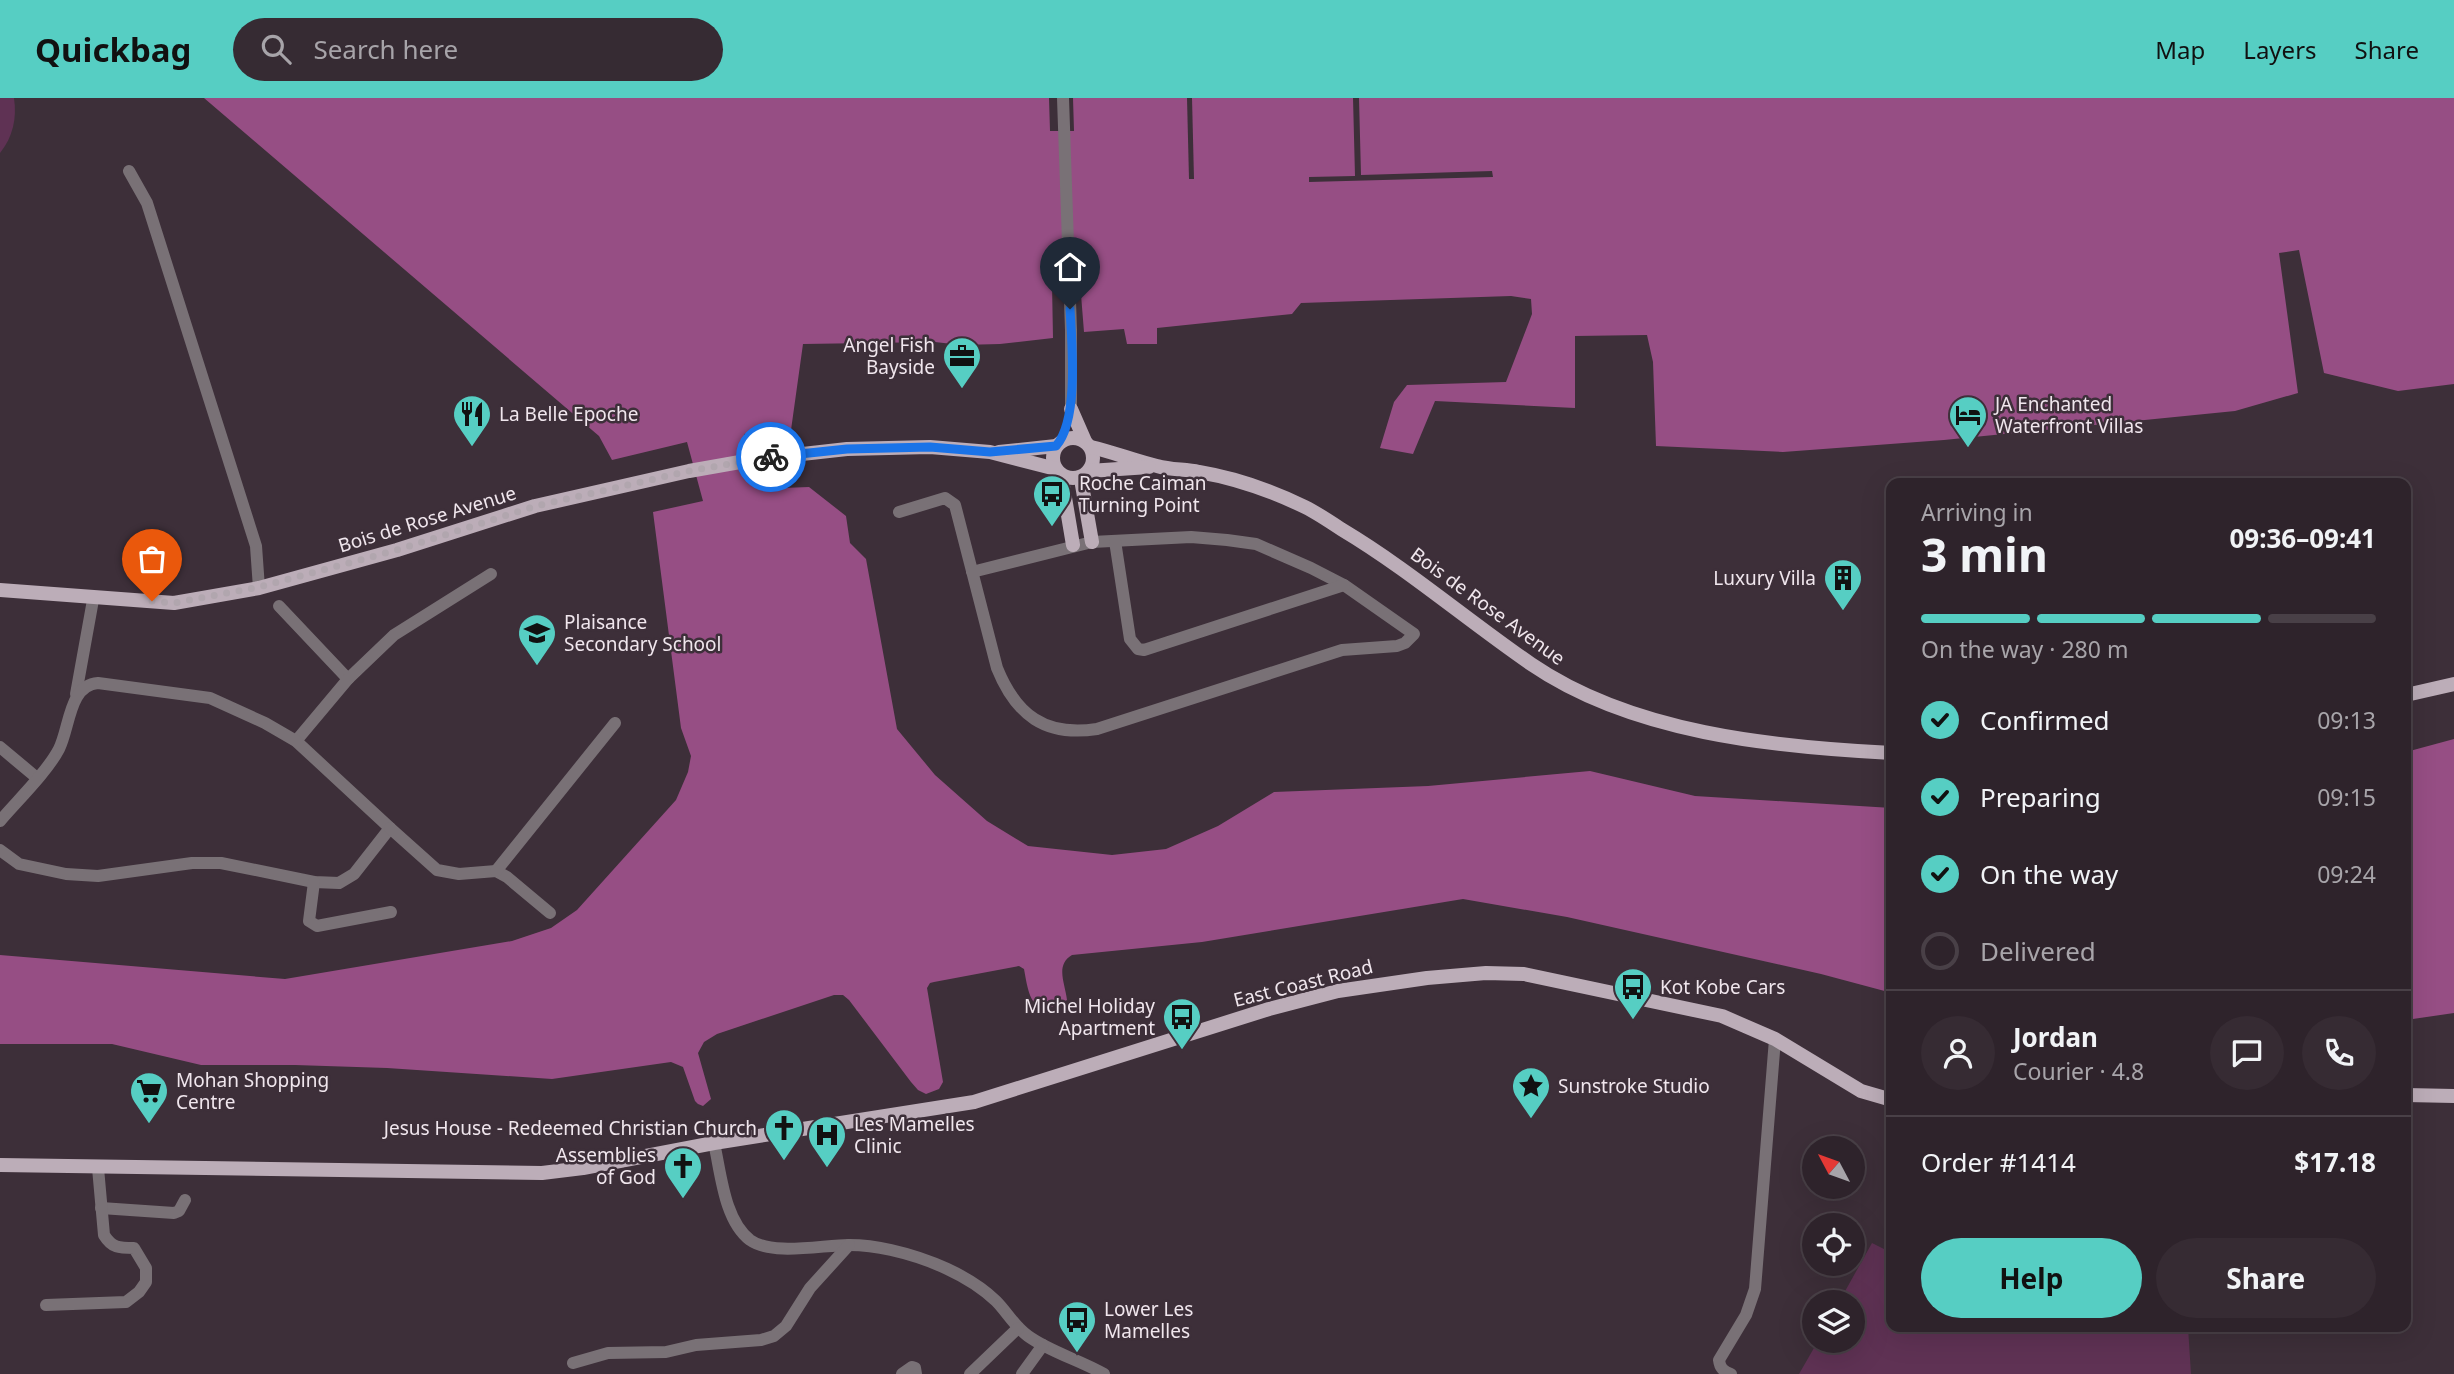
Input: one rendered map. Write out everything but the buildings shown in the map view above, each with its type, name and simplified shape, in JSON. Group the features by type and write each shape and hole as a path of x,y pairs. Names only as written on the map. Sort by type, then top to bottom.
{"main road":[{"path":"1071,409 1052,458 1058,472 1073,545"},
{"path":"1071,409 1094,459 1082,485 1092,542"},
{"path":"1059,443 1076,437 1088,444"},
{"name":"Bois de Rose Avenue","path":"990,452 1059,443"},
{"name":"Bois de Rose Avenue","path":"1088,444 1157,466 1228,478 1305,507 1382,554 1532,665 1583,694 1631,713 1699,730 1778,743 1886,752"},
{"name":"Bois de Rose Avenue","path":"0,590 174,603 259,587 397,550 536,506 689,471 757,459 847,449 930,447 990,452 1058,472"},
{"name":"Bois de Rose Avenue","path":"1086,474 1157,466"},
{"path":"1058,472 1072,478 1086,474"},
{"path":"2411,694 2454,684"},
{"name":"East Coast Road","path":"0,1165 541,1173 583,1168 714,1143 974,1102 1269,1009 1338,991 1427,978 1486,973 1524,974 1722,1016 1775,1039 1861,1091 1886,1098"},
{"path":"2411,1095 2454,1096"}],"street":[{"path":"1063,98 1071,409"},
{"path":"129,171 147,203 256,546 259,587"},
{"path":"899,512 945,498 957,510 972,572 997,668 1007,692 1021,710 1058,730 1097,729 1342,650 1397,646 1405,643 1414,634 1344,585 1256,544 1191,537 1092,542 972,572"},
{"path":"1115,541 1130,639 1138,649 1144,650 1344,585"},
{"path":"296,741 348,679 394,635 491,574"},
{"path":"0,821 59,750 76,694 93,600"},
{"path":"279,606 348,679"},
{"path":"76,694 88,683 98,683 210,698 265,723 296,741 437,870 459,874 496,871 508,877 550,913"},
{"path":"496,871 615,723"},
{"path":"0,747 37,778"},
{"path":"0,850 19,864 66,874 98,876 170,864 211,863 314,882 338,883 354,874 390,828"},
{"path":"314,882 309,921 317,926 391,912"},
{"path":"1731,1374 1725,1372 1719,1360 1746,1315 1755,1289 1775,1039"},
{"path":"714,1143 731,1218 750,1240 776,1249 849,1245 892,1250 946,1268 996,1301 1018,1328 1042,1345 1104,1374"},
{"path":"46,1305 125,1302 139,1292 146,1282 146,1268 134,1248 119,1248 109,1244 104,1235 98,1168"},
{"path":"101,1208 174,1213 179,1211 185,1200"},
{"path":"573,1363 608,1353 666,1352 696,1345 761,1340 774,1336 786,1326 810,1288 849,1245"},
{"path":"970,1374 1018,1328"},
{"path":"1022,1374 1042,1345"},
{"path":"902,1374 912,1367 915,1368 916,1374"}],"shaded area":[{"path":"0,98 14,98 15,113 11,134 0,153"},
{"path":"204,98 1049,98 1050,131 1074,131 1073,98 2454,98 2454,384 2398,391 2324,373 2299,250 2279,253 2298,393 2235,411 1944,440 1783,452 1656,446 1653,362 1647,335 1575,336 1575,408 1435,401 1413,454 1380,448 1394,402 1407,385 1506,382 1532,314 1531,299 1511,296 1301,303 1292,314 1157,328 1157,344 1127,344 1124,329 1084,332 1080,282 1052,284 1053,338 961,345 935,342 803,344 791,430 744,434 757,489 809,487 846,516 850,543 866,559 897,729 935,775 987,821 1028,846 1112,855 1166,849 1218,826 1274,792 1428,786 1590,771 1695,796 1886,808 1886,991 1821,974 1567,917 1463,899 1202,942 1072,955 1062,969 1067,1000 1046,1008 1034,1002 1024,969 1019,966 930,983 927,988 943,1082 939,1089 926,1094 911,1082 843,995 834,995 717,1034 704,1042 698,1053 711,1099 703,1106 695,1101 683,1067 671,1062 552,1079 387,1068 201,1065 112,1044 0,1044 0,955 285,979 512,941 551,928 577,910 676,800 688,772 691,756 681,728 653,512 703,501 687,442 612,460 599,436"},
{"path":"2454,739 2454,1013 2411,1019 2411,751"},
{"path":"1872,1243 1886,1250 1886,1332 2188,1332 2191,1374 1799,1374 1811,1353 1865,1353 1865,1290 1846,1290 1854,1276 1865,1276 1865,1256"}],"pier":[{"path":"1187,98 1192,98 1194,179 1189,179"},
{"path":"1353,98 1359,98 1361,175 1492,171 1493,177 1309,182 1309,177 1355,176"}],"way so far":[{"path":"152,601 174,603 259,587 397,550 536,506 689,471 771,457"}],"place":[{"name":"Angel Fish Bayside","path":"962,390"},
{"name":"La Belle Epoche","path":"472,448"},
{"name":"JA Enchanted Waterfront Villas","path":"1968,449"},
{"name":"Roche Caiman Turning Point","path":"1052,528"},
{"name":"Luxury Villa","path":"1843,612"},
{"name":"Plaisance Secondary School","path":"537,667"},
{"name":"Kot Kobe Cars","path":"1633,1021"},
{"name":"Michel Holiday Apartment","path":"1182,1051"},
{"name":"Sunstroke Studio","path":"1531,1120"},
{"name":"Mohan Shopping Centre","path":"149,1125"},
{"name":"Jesus House - Redeemed Christian Church","path":"784,1162"},
{"name":"Les Mamelles Clinic","path":"827,1169"},
{"name":"Assemblies of God","path":"683,1200"},
{"name":"Lower Les Mamelles","path":"1077,1354"}],"route":[{"path":"771,457 847,449 930,447 990,452 1056,446 1061,440 1071,409 1070,309"}]}
